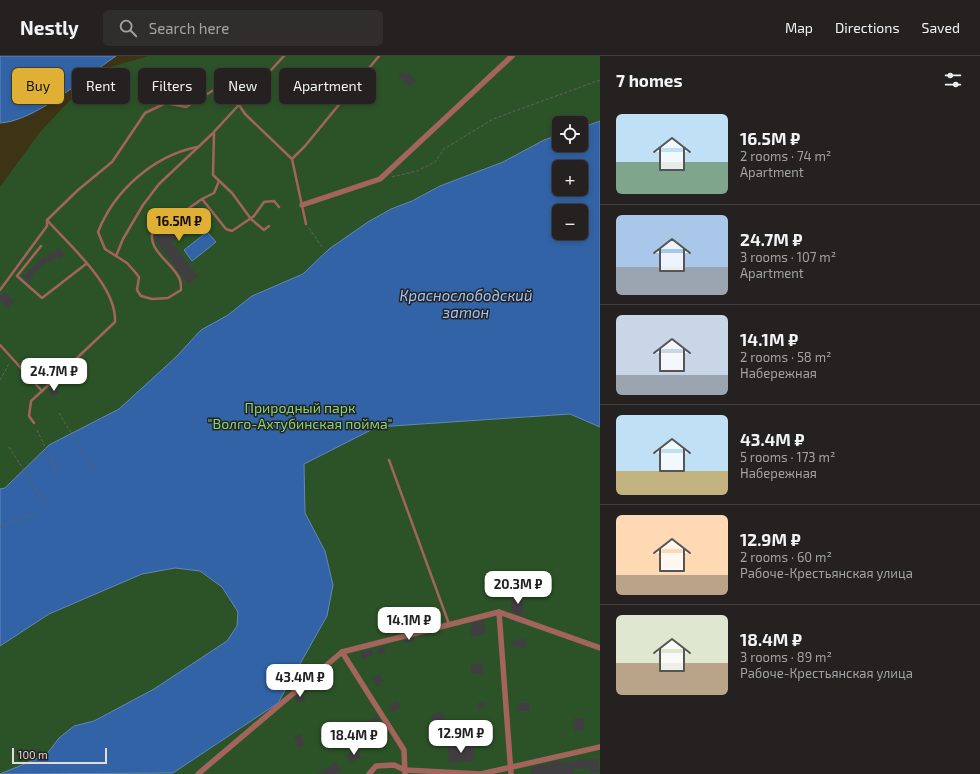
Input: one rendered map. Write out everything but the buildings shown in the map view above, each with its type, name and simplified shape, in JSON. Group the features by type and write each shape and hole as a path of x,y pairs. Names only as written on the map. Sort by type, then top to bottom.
{"street":[{"path":"302,205 380,179 512,56"},
{"path":"499,612 511,774"},
{"path":"198,774 342,652 499,612 600,648"},
{"path":"342,652 404,750 405,772"},
{"path":"369,774 376,766 394,765 405,772 480,774 600,747"}],"lane":[{"path":"271,70 284,56"},
{"path":"292,158 305,146 379,56"},
{"path":"0,290 47,226 47,220 78,190 112,162 145,113 166,103 186,107 214,90"},
{"path":"116,256 123,239 143,205 159,184 214,132 239,104 245,114 292,158 306,224"},
{"path":"214,132 213,175 232,193 251,219 264,230 270,226"},
{"path":"197,147 180,150 154,165 131,183 116,198 98,232 105,249 135,272 138,277 137,290 142,296 152,299 168,298 181,290 180,280 151,240 152,234 202,199 214,193 219,181"},
{"path":"202,199 226,230 232,231 251,219 264,202 268,200 274,201 280,207"},
{"path":"34,423 29,416 31,401 115,322 116,311 100,279 47,220"},
{"path":"42,246 17,276 42,298 86,264"},
{"path":"0,345 42,391"},
{"path":"389,460 449,625"}],"path":[{"path":"380,179 417,171 435,162 444,149 492,119 600,80"},
{"path":"306,224 322,247"},
{"path":"0,380 11,358"},
{"path":"59,414 94,470"},
{"path":"37,430 58,474"},
{"path":"9,447 46,505"},
{"path":"0,527 34,513"}],"green space":[{"name":"Природный парк \"Волго-Ахтубинская пойма\"","path":"0,56 600,56 600,774 0,774"}],"sand":[{"path":"116,56 149,56 106,68 99,68"},
{"path":"72,86 72,98 40,132 0,187 0,123 12,122 42,104 64,104 64,91"}],"water":[{"path":"0,56 116,56 100,68 72,68 72,88 64,94 64,68 12,68 12,104 48,104 29,115 0,123"},
{"name":"Краснослободский затон","path":"600,121 600,427 570,414 377,427 304,464 305,513 325,551 333,585 327,616 278,703 173,773 0,774 46,755 59,738 74,726 94,721 154,689 227,641 237,626 238,612 222,587 200,571 175,568 142,574 49,614 0,646 0,489 5,488 49,445 119,409 176,357 201,330 228,315 252,296 303,274 329,249 368,222 391,209 412,201 440,186 503,162 544,140 552,137 552,152 588,152 588,125"},
{"path":"207,232 216,242 192,261 184,250"}]}
